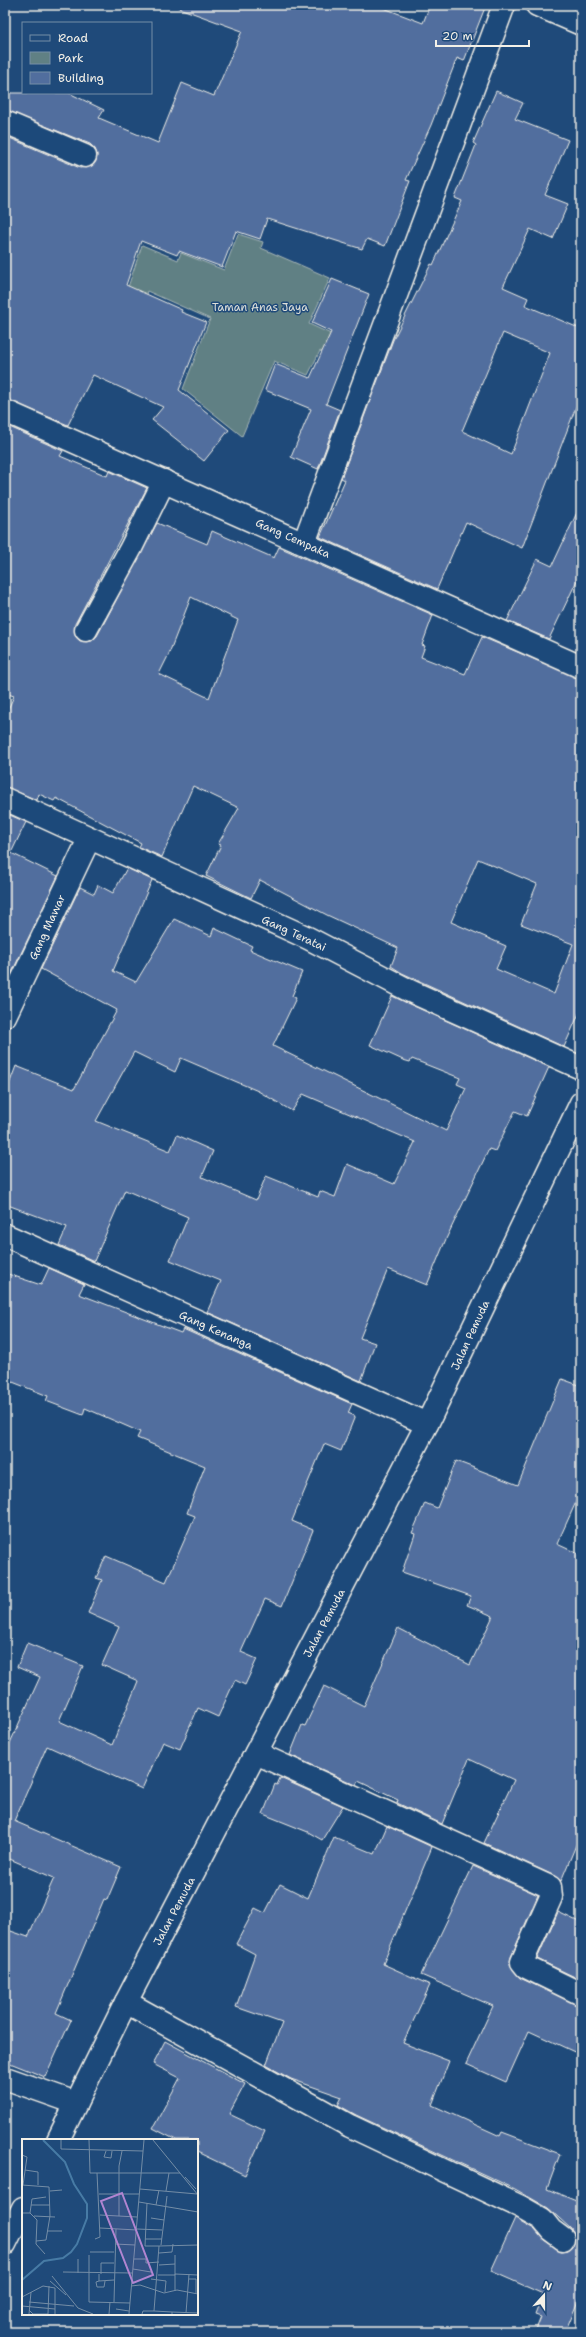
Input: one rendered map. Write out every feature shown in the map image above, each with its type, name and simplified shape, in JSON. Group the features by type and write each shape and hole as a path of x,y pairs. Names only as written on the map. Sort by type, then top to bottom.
{"street":[{"path":"304,543 504,5"},
{"path":"537,5 581,24"},
{"path":"5,122 85,156"},
{"name":"Gang Cempaka","path":"5,411 581,667"},
{"path":"86,630 128,554 164,481"},
{"name":"Gang Teratai","path":"5,799 89,839 308,938 410,991 581,1068"},
{"name":"Gang Mawar","path":"5,1016 89,839"},
{"name":"Jalan Pemuda","path":"58,2139 126,2002 428,1424 581,1103"},
{"name":"Gang Kenanga","path":"5,1235 428,1424"},
{"path":"256,1753 550,1887 551,1897 522,1962 526,1967 581,1994"},
{"path":"126,2002 350,2126 522,2207 542,2219 551,2230 564,2239"},
{"path":"5,2078 76,2103"},
{"path":"5,2242 22,2210"}],"green space":[{"name":"Taman Anas Jaya","path":"238,234 263,242 261,248 330,278 309,324 333,335 325,353 320,351 308,375 274,361 242,436 183,389 210,319 147,291 143,301 126,293 142,245 178,260 181,253 224,270"}],"building":[{"path":"180,5 376,5 423,23 430,5 486,5 464,61 457,58 431,125 406,180 410,181 385,246 367,239 362,249 267,219 260,239 236,231 222,267 179,251 177,255 141,241 126,285 182,310 181,312 206,322 179,390 229,430 204,461 152,420 163,407 93,375 68,425 5,399 5,136 80,168 92,166 96,161 97,155 95,149 90,144 5,110 5,93 71,94 104,110 99,118 158,143 182,83 214,96 242,31 179,8"},
{"path":"496,91 523,103 515,119 568,140 545,195 568,204 553,239 530,229 503,287 528,298 525,305 581,329 581,394 522,548 466,522 437,589 320,537 345,480 341,478 393,340 431,264 433,265 462,201 455,198 476,145 473,143","holes":["503,333 550,353 511,454 462,431"]},
{"path":"332,279 369,294 326,404 340,410 318,469 291,457 311,409 265,390 275,364 310,378 331,332 312,323"},
{"path":"5,425 63,451 60,456 107,476 109,471 147,488 75,624 75,636 80,641 92,641 97,636 157,523 207,544 212,531 274,558 279,547 433,615 422,645 425,646 421,657 465,674 482,637 581,679 581,1009 564,1047 402,973 391,966 398,948 327,915 260,880 251,898 206,876 221,845 218,844 239,808 193,786 162,857 139,847 141,843 56,798 54,801 39,794 37,800 5,787 5,716 14,696 5,693","holes":["191,597 238,620 209,698 159,674 168,656","478,859 537,884 521,924 573,944 554,994 496,969 506,946 451,922"]},
{"path":"581,504 581,572 549,639 507,621 537,559 552,566"},
{"path":"5,813 26,822 11,853 58,876 5,987"},
{"path":"127,868 152,880 113,971 136,982 174,919 211,936 214,928 252,946 250,950 302,972 292,996 296,998 273,1046 446,1131 466,1088 457,1084 460,1078 412,1059 410,1062 403,1060 370,1045 392,996 549,1067 527,1116 515,1111 495,1151 489,1149 446,1239 427,1285 388,1269 360,1338 375,1343 361,1381 207,1312 221,1281 170,1260 188,1217 125,1190 94,1261 59,1245 67,1227 5,1204 5,1095 16,1066 74,1089 117,1010 41,969 80,887 94,894 98,885 113,893","holes":["134,1052 175,1072 181,1058 258,1091 292,1111 303,1094 415,1142 394,1184 347,1164 335,1197 320,1191 318,1197 266,1176 256,1200 202,1177 213,1151 177,1135 170,1151 96,1121"]},
{"path":"49,1268 84,1284 79,1294 181,1333 183,1329 352,1404 348,1413 355,1416 341,1451 324,1444 292,1521 313,1530 282,1606 265,1599 241,1652 257,1659 245,1685 235,1680 218,1717 198,1708 180,1749 163,1742 142,1789 47,1746 14,1821 121,1867 107,1900 104,1899 56,2013 71,2020 45,2077 5,2061 5,1929 28,1937 54,1878 5,1857 5,1754 40,1677 17,1667 27,1643 83,1666 59,1721 112,1745 138,1681 102,1665 119,1627 88,1613 102,1580 96,1578 106,1556 166,1582 195,1516 187,1513 205,1466 137,1438 140,1432 85,1408 83,1415 46,1401 48,1396 5,1379 5,1273 41,1285"},
{"path":"562,1379 581,1386 581,1491 557,1544 581,1555 581,1833 561,1881 555,1876 484,1843 514,1780 469,1759 442,1824 397,1803 398,1800 358,1781 356,1785 290,1755 302,1725 305,1726 324,1686 364,1706 398,1628 470,1665 493,1616 467,1605 471,1596 402,1572 415,1534 412,1533 425,1503 437,1508 456,1461 518,1485"},
{"path":"280,1778 343,1806 322,1840 308,1832 263,1814 275,1784 277,1785"},
{"path":"387,1826 432,1847 383,1964 430,1985 403,2043 449,2061 432,2105 500,2136 502,2132 560,2154 547,2189 581,2203 581,2294 565,2332 535,2332 541,2317 535,2315 543,2294 491,2271 515,2218 534,2229 544,2240 561,2251 568,2250 573,2246 575,2240 571,2229 548,2208 515,2189 356,2115 338,2105 342,2097 291,2079 266,2065 282,2023 236,2007 255,1954 236,1944 255,1908 265,1913 280,1884 308,1898 334,1837 375,1854"},
{"path":"473,1866 538,1895 511,1957 510,1964 520,1978 581,2006 581,2055 529,2031 506,2082 466,2064 493,2006 421,1975"},
{"path":"558,1912 581,1923 581,1980 537,1959"},
{"path":"165,2041 245,2084 229,2114 265,2131 245,2175 198,2152 198,2139 174,2139 153,2128 180,2078 153,2064"}]}
